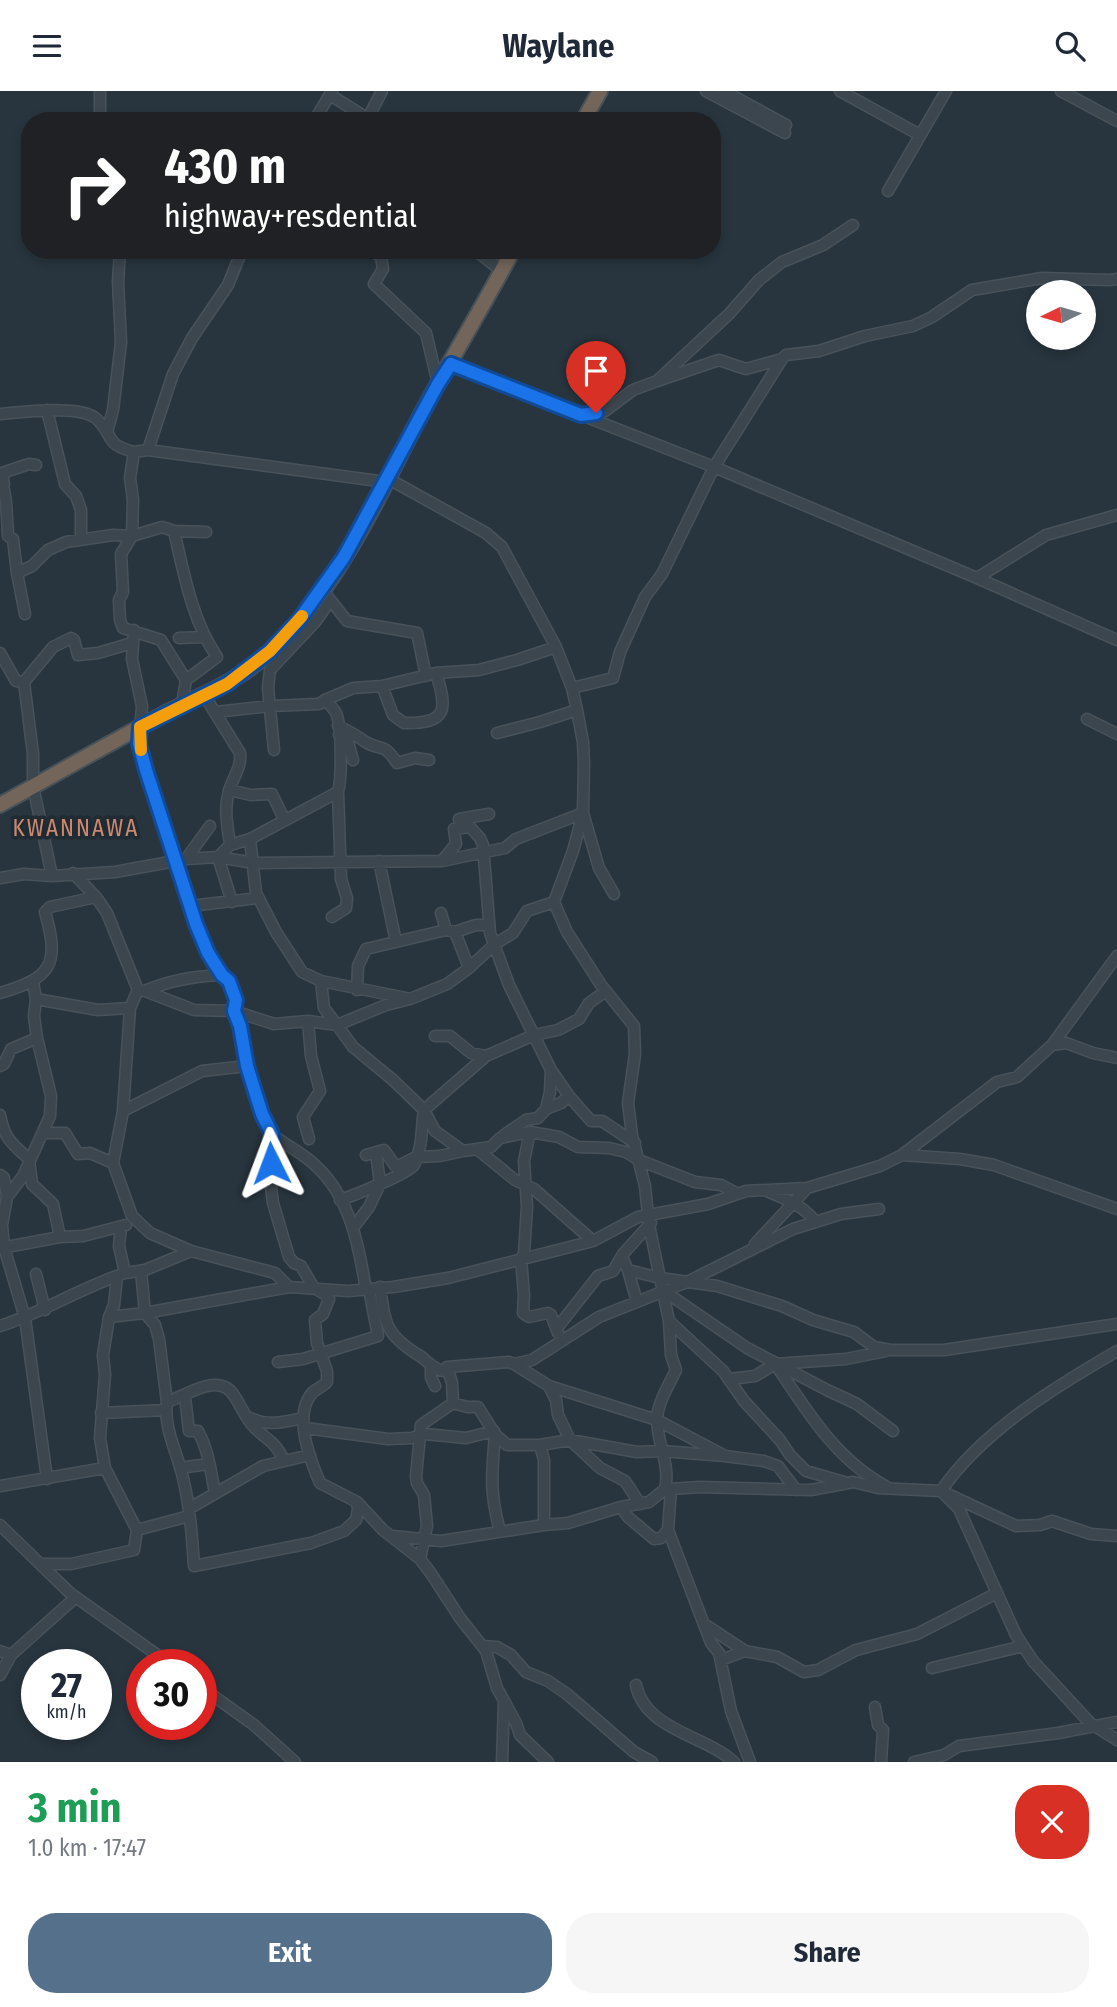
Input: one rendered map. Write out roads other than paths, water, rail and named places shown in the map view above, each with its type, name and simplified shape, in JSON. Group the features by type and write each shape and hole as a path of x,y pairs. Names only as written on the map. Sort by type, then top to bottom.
{"highway":[{"path":"588,112 600,91"},
{"path":"0,805 182,704 227,684 270,651 325,594 508,259"}],"street":[{"path":"100,91 100,112"},
{"path":"373,112 381,91"},
{"path":"706,91 786,129 724,91"},
{"path":"840,91 920,135"},
{"path":"888,191 946,91"},
{"path":"1061,91 1117,121"},
{"path":"319,112 331,93 358,112"},
{"path":"657,381 774,268 823,245 853,225"},
{"path":"107,432 113,410 121,342 119,259"},
{"path":"148,450 173,374 192,338 228,285 238,259"},
{"path":"381,259 383,269 374,284 426,333 438,384"},
{"path":"487,259 502,271"},
{"path":"572,688 612,678 620,652 645,597 662,575 714,467 786,355 819,351 865,336 913,326 932,317 972,290 1042,278 1117,279"},
{"path":"581,415 605,411 634,390 719,360 747,369 782,359"},
{"path":"451,364 714,467 977,578 1117,641"},
{"path":"47,410 65,484 76,496 81,510 81,539"},
{"path":"0,414 47,410 78,412 92,416 131,466"},
{"path":"116,445 134,452 148,450 386,480 486,533 502,547 556,646 572,688 583,742 583,813 573,851 554,902 567,932 606,991 630,1017 634,1026 635,1055 628,1103 664,1291 671,1355 676,1370 660,1403 657,1420 667,1469 668,1530 711,1643 719,1653 732,1711 750,1762"},
{"path":"134,452 130,485 133,500 132,536 121,554 123,592 119,600 120,621 123,628 161,640 186,680 182,704"},
{"path":"25,614 15,546 13,539 8,536 2,473 29,464 36,465"},
{"path":"977,578 1046,535 1117,515"},
{"path":"17,573 32,566 48,550 66,542 113,535 132,536 162,527 174,531 206,532"},
{"path":"174,531 203,636 217,657 186,680"},
{"path":"325,594 348,621 417,633 431,674 442,692 443,710 439,717 404,723 393,715 382,686"},
{"path":"274,750 270,670 316,621 325,608 325,594"},
{"path":"134,630 132,659 142,706 139,744 181,860 190,906 208,953 229,981 236,1000 234,1011 262,1114 272,1134 318,1168 340,1200 353,1228 361,1259 385,1323 394,1336 431,1367 443,1371 447,1367 509,1362 550,1386 657,1420 725,1456"},
{"path":"179,638 203,636"},
{"path":"52,876 33,786 33,754 24,682 53,647 71,638 78,655 98,653 132,643"},
{"path":"216,712 319,704 353,688 382,686 431,674 479,670 556,646"},
{"path":"0,653 11,675 16,681 24,682"},
{"path":"204,695 240,753 242,763 229,790 226,804 230,845"},
{"path":"326,700 336,712 338,730 341,764 338,792 341,862 346,908 332,917"},
{"path":"497,733 577,710"},
{"path":"1087,719 1117,734"},
{"path":"338,730 346,734 353,760"},
{"path":"338,730 357,734 366,743 379,745 389,751 397,763 415,758 429,760"},
{"path":"229,790 251,795 272,794 284,819"},
{"path":"218,857 230,845 250,839 338,792"},
{"path":"0,878 24,874 52,876 115,872 181,860 218,857 254,863 442,861 505,848 516,839 583,813"},
{"path":"583,813 599,869 614,894"},
{"path":"461,827 458,819 489,814"},
{"path":"181,860 210,826"},
{"path":"442,861 456,844 454,829 470,827 480,838 490,933 509,985 551,1070 583,1115 592,1121 602,1121 636,1144"},
{"path":"250,839 258,898 286,951 302,972 321,981 410,999"},
{"path":"218,857 232,902"},
{"path":"379,861 396,942"},
{"path":"72,873 96,897 107,913 141,990 194,1010 234,1011 274,1024 308,1021 337,1025 447,984 495,944 513,933 527,911 554,902"},
{"path":"0,993 33,982 49,967 52,934 45,912 50,907 96,897"},
{"path":"190,906 258,898"},
{"path":"441,913 469,968"},
{"path":"357,990 358,966 366,949 476,925 489,925"},
{"path":"557,1328 598,1276 613,1271 649,1220 666,1212 708,1204 736,1193 807,1188 880,1166 902,1155 997,1082 1017,1077 1052,1045 1117,956"},
{"path":"222,975 197,975 141,990 130,1008 123,1111 113,1163 132,1216 150,1233 191,1251 275,1273 289,1287"},
{"path":"321,981 324,1008 353,1047 425,1110 435,1131 463,1151"},
{"path":"7,1197 23,1176 50,1116 51,1096 37,1038 33,982"},
{"path":"340,1200 380,1184 388,1178 404,1174 414,1166 423,1134 425,1110 486,1056 534,1035 558,1030 579,1019 589,1003 606,991"},
{"path":"36,999 98,1010 130,1008"},
{"path":"308,1021 311,1056 320,1091 303,1117 309,1139"},
{"path":"435,1036 450,1036 471,1053 486,1056"},
{"path":"0,1066 4,1064 11,1049 37,1038"},
{"path":"1052,1045 1066,1043 1117,1058"},
{"path":"123,1111 202,1070 247,1066"},
{"path":"546,1109 551,1070"},
{"path":"353,1228 369,1207 380,1184 371,1154 384,1150 396,1167 416,1157 440,1156 491,1147 526,1120 538,1118 546,1109 561,1103 569,1096"},
{"path":"0,1121 8,1140 29,1159 32,1184 53,1204 60,1237"},
{"path":"500,1138 530,1132 559,1137 578,1147 609,1148 626,1152 639,1160 695,1182 721,1185 736,1193"},
{"path":"530,1132 524,1161 527,1206 524,1255 521,1259 523,1313 529,1317 548,1313 557,1328 560,1340"},
{"path":"44,1133 65,1133 78,1154 90,1153 113,1163"},
{"path":"272,1134 270,1179 273,1203 289,1257 293,1263 302,1266 314,1288 326,1294 329,1299 323,1314 315,1320 320,1353 327,1371 327,1383 313,1392 304,1423 305,1442 320,1483 357,1502 391,1536 420,1559 486,1651 504,1703 520,1735 548,1762"},
{"path":"478,1150 526,1186 534,1189 593,1241"},
{"path":"902,1155 960,1159 994,1165 1117,1209"},
{"path":"0,1175 4,1178 7,1197 2,1225 2,1248 25,1318 47,1479"},
{"path":"751,1249 807,1188"},
{"path":"764,1191 793,1202 806,1210 815,1221"},
{"path":"514,1364 532,1360 599,1317 687,1282 751,1249 815,1221 878,1209"},
{"path":"109,1317 289,1287 337,1291 393,1287 448,1278 593,1241 638,1217 649,1220"},
{"path":"2,1248 60,1237 83,1236 137,1222"},
{"path":"40,1564 72,1564 134,1550 137,1530 105,1468 100,1438 103,1355 109,1317 121,1274 121,1227"},
{"path":"0,1326 45,1310 85,1287 121,1274 141,1271 191,1251"},
{"path":"622,1257 637,1302"},
{"path":"628,1270 660,1278 717,1286 854,1332 874,1347 890,1350 944,1350 1117,1324"},
{"path":"141,1271 145,1313 155,1325 159,1339 166,1406 173,1449 180,1468 189,1512 194,1566 311,1543 344,1531 356,1520 357,1502"},
{"path":"36,1274 45,1310"},
{"path":"278,1362 303,1359 378,1336 372,1288"},
{"path":"664,1291 747,1348 857,1403 893,1431"},
{"path":"669,1321 730,1379 744,1401 806,1471 848,1483 890,1489 941,1491 1016,1526 1040,1525 1052,1521 1091,1534 1117,1536"},
{"path":"730,1379 755,1375 775,1364 846,1359 890,1350"},
{"path":"941,1491 962,1462 987,1438 1117,1351"},
{"path":"775,1364 819,1428 841,1453 890,1489"},
{"path":"431,1367 435,1386"},
{"path":"447,1367 452,1383 453,1403"},
{"path":"101,1413 166,1406 195,1389 212,1385 224,1387 234,1394 242,1413 258,1422 304,1423 388,1439 441,1434 466,1438 494,1432"},
{"path":"550,1386 558,1415 570,1440 600,1468 625,1481 640,1504"},
{"path":"185,1397 189,1431 198,1431 209,1450 208,1464 215,1492"},
{"path":"453,1403 467,1408 478,1407 494,1432 507,1444 540,1445 570,1440 637,1452 662,1451 764,1461 778,1466 796,1490"},
{"path":"420,1559 427,1526 424,1495 416,1476 421,1425 453,1403"},
{"path":"247,1416 254,1428 272,1440 284,1460"},
{"path":"494,1432 491,1487 492,1503 500,1531"},
{"path":"540,1445 544,1460 544,1525"},
{"path":"137,1530 189,1512 215,1492 254,1470 310,1455"},
{"path":"180,1468 208,1464"},
{"path":"0,1486 105,1468"},
{"path":"391,1536 442,1541 568,1523 621,1507 649,1502 668,1489 699,1487 796,1490 823,1489 848,1483"},
{"path":"941,1491 959,1509 985,1570 1023,1646 1056,1689 1095,1726 1117,1740"},
{"path":"621,1507 628,1517 654,1539 661,1538 668,1530"},
{"path":"0,1525 76,1597 149,1649"},
{"path":"704,1623 745,1651 777,1657 804,1672 818,1670 856,1650 917,1634 998,1593"},
{"path":"0,1675 11,1655 76,1597"},
{"path":"482,1646 497,1647 511,1655 526,1672 548,1681 567,1694 634,1752 652,1762"},
{"path":"932,1668 1023,1646"},
{"path":"0,1651 11,1655"},
{"path":"721,1660 745,1651"},
{"path":"636,1685 638,1696 671,1729 701,1740 734,1762"},
{"path":"217,1698 254,1725 295,1762"},
{"path":"502,1762 504,1703"},
{"path":"875,1707 878,1725 883,1730 881,1762"},
{"path":"914,1762 944,1755 959,1746 1117,1721"}],"district":[{"name":"KWANNAWA","path":"76,828"}]}
